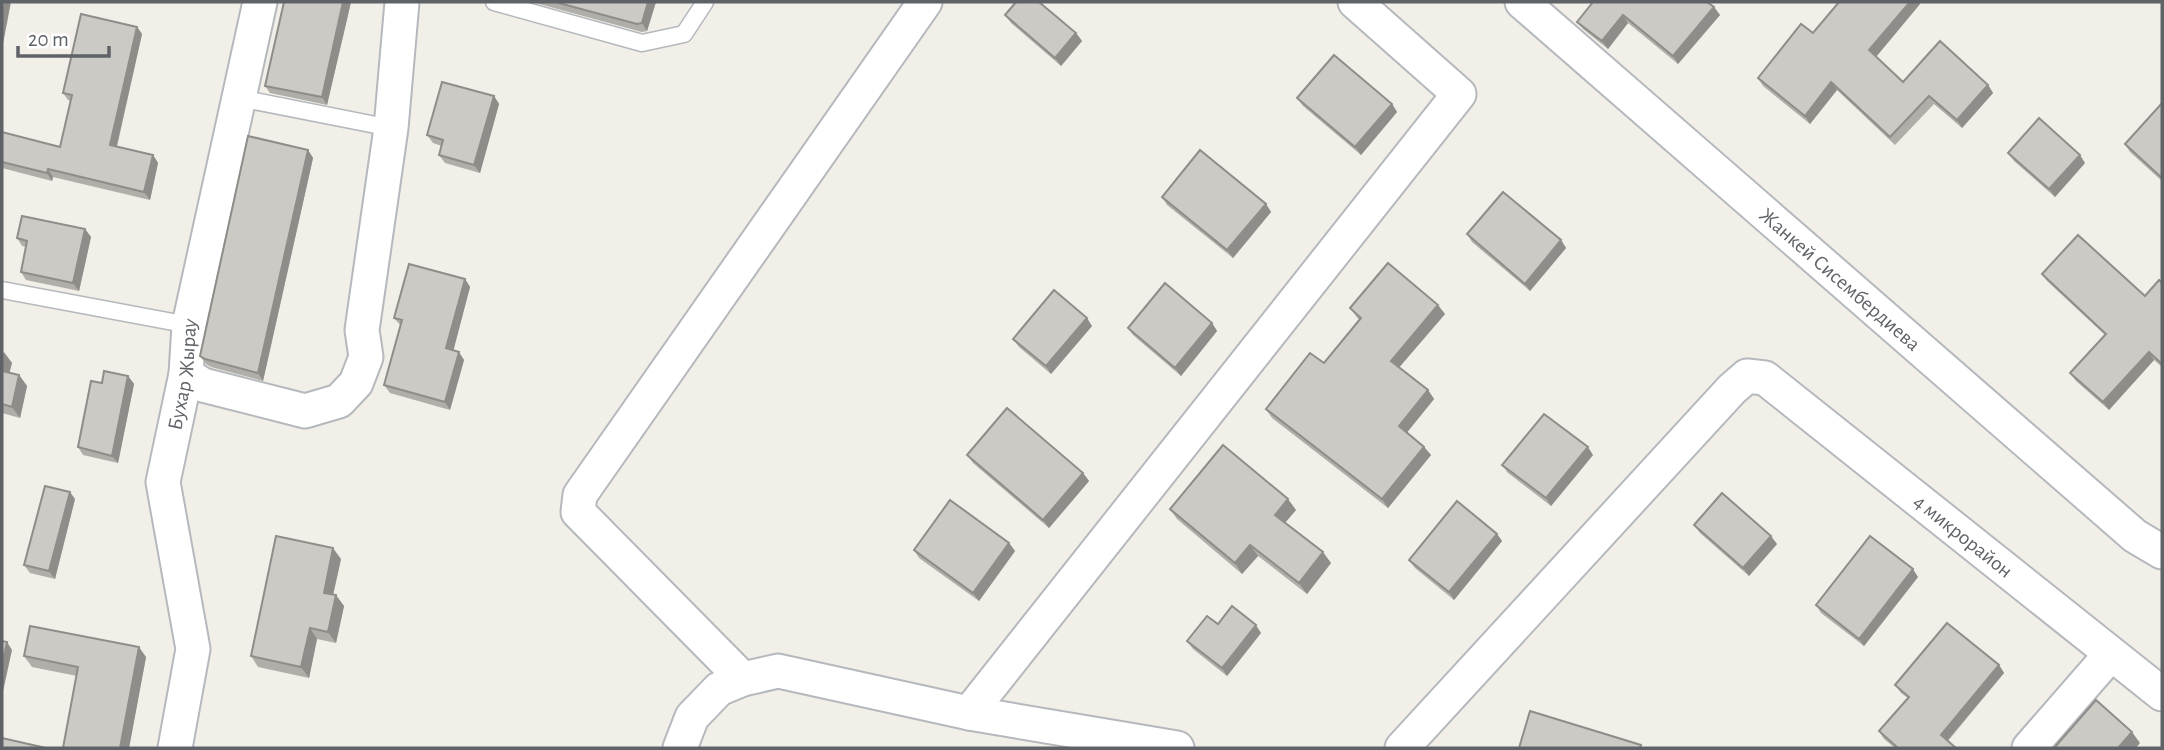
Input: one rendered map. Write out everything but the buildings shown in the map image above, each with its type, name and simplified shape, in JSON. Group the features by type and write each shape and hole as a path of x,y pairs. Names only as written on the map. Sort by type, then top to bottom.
{"street":[{"name":"Бухар Жырау","path":"175,748 193,649 163,482 186,374 189,325 260,2"},
{"path":"186,374 203,385 304,411 339,401 356,383 366,357 362,331 391,128 402,2"},
{"path":"743,679 578,512 579,495 925,2"},
{"path":"969,713 1459,94 1355,2"},
{"name":"Жанкей Сисембердиева","path":"1522,2 2134,536 2162,552"},
{"name":"4 микрорайон","path":"1402,748 1746,376 1765,378 2162,694"},
{"path":"2029,748 2110,655"},
{"path":"680,748 692,717 719,689 743,679 778,671 969,713 1177,748"}],"lane":[{"path":"494,2 642,43 684,34 705,2"},
{"path":"239,99 391,128"},
{"path":"2,290 189,325"}]}
